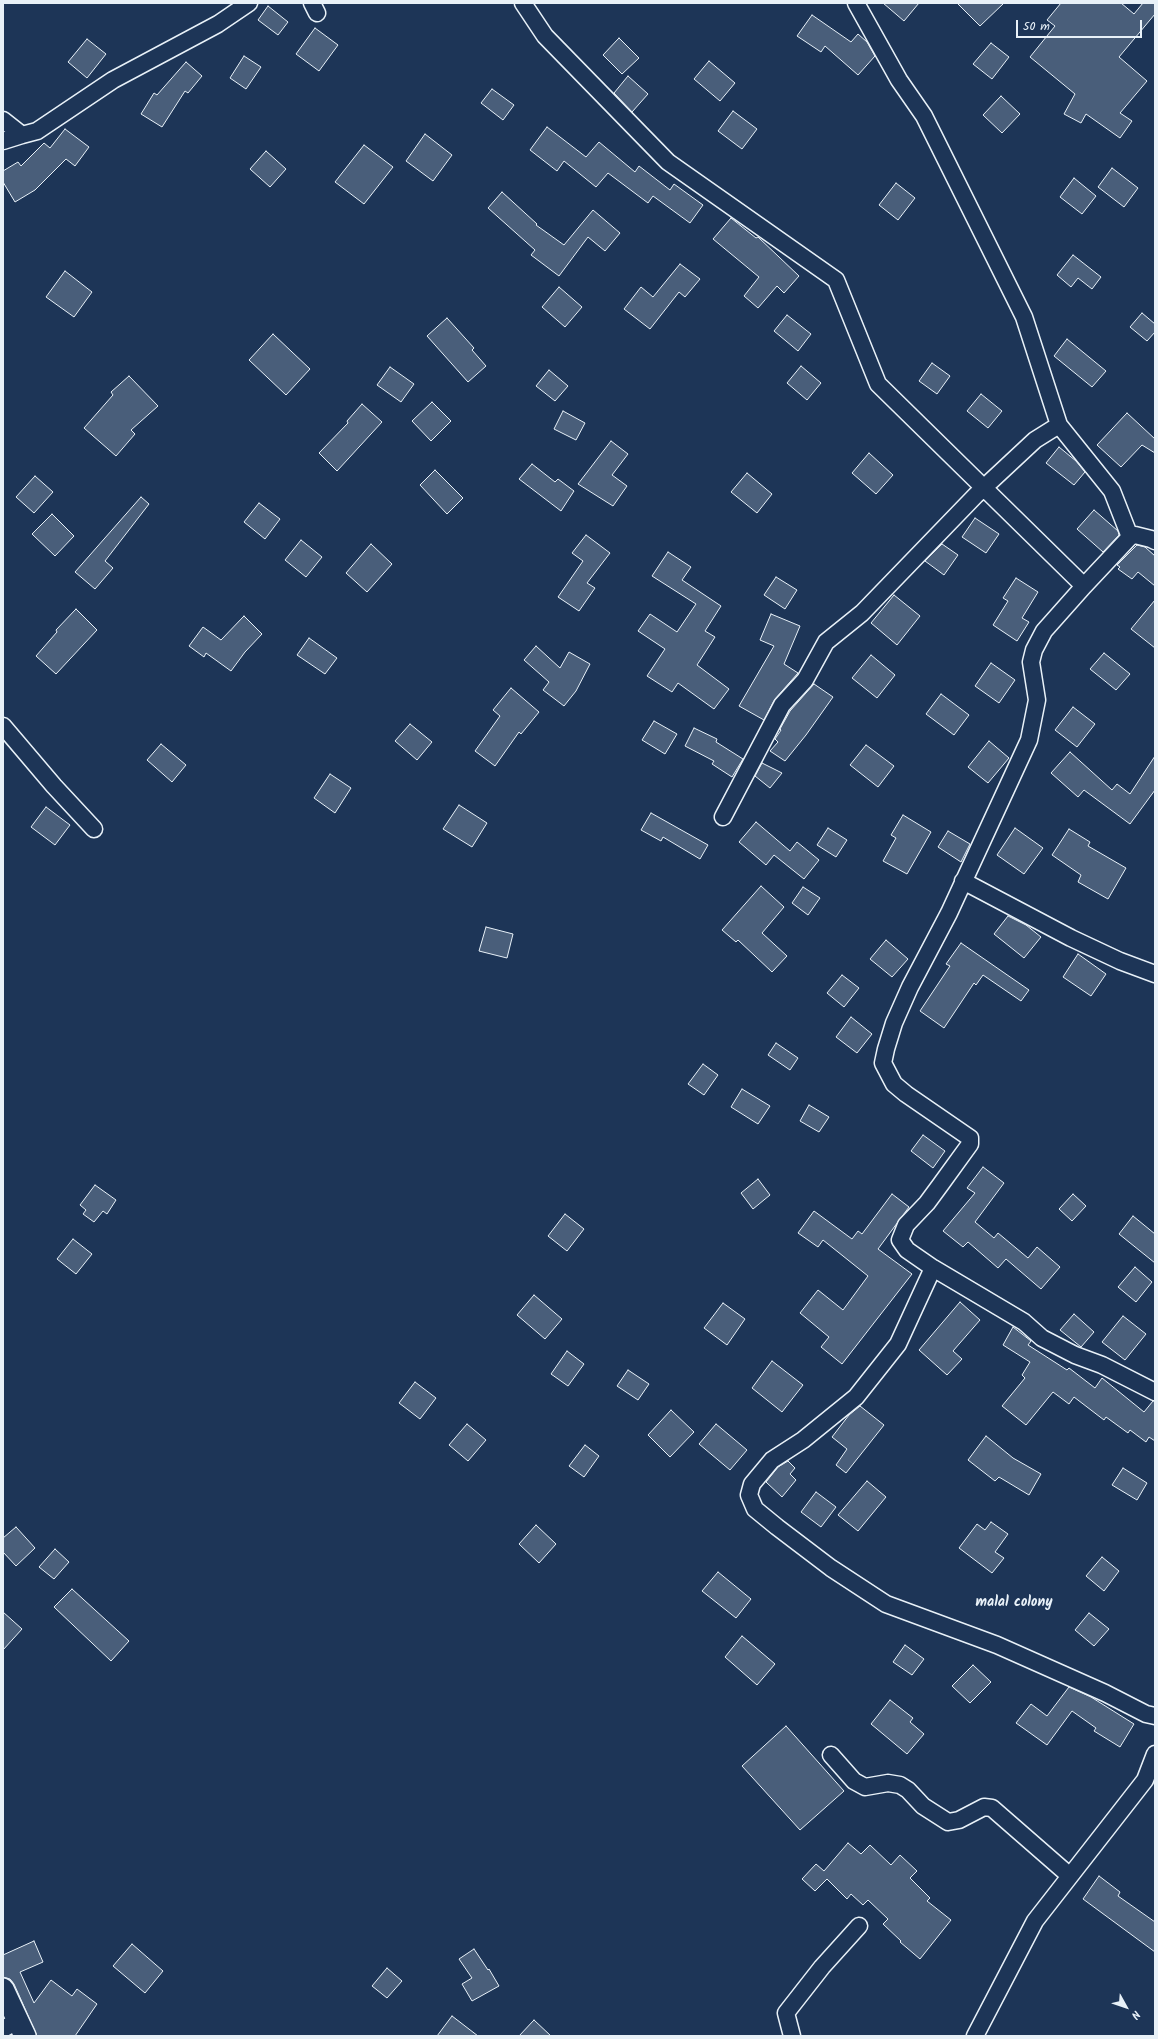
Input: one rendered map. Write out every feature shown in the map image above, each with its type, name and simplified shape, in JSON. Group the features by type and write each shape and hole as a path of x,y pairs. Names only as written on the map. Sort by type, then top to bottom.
{"main road":[{"path":"3,1989 15,2029"}],"street":[{"path":"3,141 38,131 113,80 218,24 249,3"},
{"path":"523,3 545,36 668,162 836,280 878,384 1084,586"},
{"path":"856,3 899,80 924,116 1024,317 1059,425 1112,491 1130,537"},
{"path":"3,120 22,135"},
{"path":"723,817 782,705 805,680 826,642 862,613 984,488 1035,440 1059,425"},
{"path":"1155,541 1151,538 1135,535 1130,537 1044,631 1034,650 1031,662 1037,700 1029,740 963,882 894,1023 883,1063 894,1084 906,1094 970,1138 970,1144 941,1184 927,1203 906,1225 900,1240 907,1250 1024,1322 1042,1338 1075,1355 1102,1365 1155,1392"},
{"path":"3,726 54,786 94,829"},
{"path":"963,882 1072,938 1120,961 1155,974"},
{"path":"934,1268 898,1344 856,1397 803,1440 772,1460 752,1484 749,1495 755,1509 831,1568 886,1604 997,1645 1105,1693 1146,1714 1155,1716"},
{"path":"975,2036 1035,1920 1145,1780 1155,1754"},
{"path":"831,1755 854,1781 865,1787 888,1783 900,1785 908,1790 923,1806 948,1822 960,1820 984,1807 992,1808 1070,1876"},
{"path":"792,2036 786,2013 822,1967 859,1926"}],"building":[{"path":"883,3 919,3 904,21"},
{"path":"957,3 1004,3 980,26"},
{"path":"1061,3 1121,3 1134,14 1143,3 1155,3 1155,14 1119,57 1147,81 1120,113 1132,121 1120,138 1086,114 1081,123 1064,114 1075,94 1030,57 1055,26 1047,20"},
{"path":"268,6 288,22 278,35 258,20"},
{"path":"812,15 851,42 858,34 867,42 875,56 858,75 825,46 821,52 797,36"},
{"path":"315,28 338,45 319,71 296,54"},
{"path":"619,38 639,58 622,74 603,55"},
{"path":"87,39 106,54 87,78 68,62"},
{"path":"991,43 1009,57 992,79 973,64"},
{"path":"244,56 261,67 246,89 230,78"},
{"path":"709,61 735,83 720,101 694,79"},
{"path":"186,62 202,76 188,93 185,91 162,127 141,114 154,93 157,95"},
{"path":"628,76 648,94 632,112 614,93"},
{"path":"492,89 514,105 503,120 481,103"},
{"path":"1001,96 1020,114 1002,133 983,115"},
{"path":"733,111 757,129 742,149 718,131"},
{"path":"547,127 586,157 599,142 635,172 639,166 670,190 674,184 703,205 690,223 653,196 648,203 608,173 596,187 564,161 557,171 530,150"},
{"path":"65,129 89,147 75,166 66,159 35,190 15,202 3,182 3,171 18,162 21,166 44,143 50,148"},
{"path":"425,134 452,155 433,181 406,161"},
{"path":"364,145 393,167 364,204 335,182"},
{"path":"266,151 286,169 270,187 250,169"},
{"path":"1112,168 1138,188 1124,207 1098,187"},
{"path":"1074,178 1096,196 1082,214 1060,197"},
{"path":"896,183 915,198 898,220 879,205"},
{"path":"502,192 537,224 536,225 564,245 593,210 620,233 605,251 588,237 559,276 531,255 535,250 488,208"},
{"path":"731,218 756,238 758,237 799,276 784,293 777,286 758,308 744,296 759,277 713,239"},
{"path":"1073,255 1101,277 1092,289 1078,278 1071,287 1057,275"},
{"path":"680,264 700,279 685,297 679,292 650,329 624,309 641,287 653,297"},
{"path":"65,271 92,292 74,317 46,297"},
{"path":"559,287 582,307 565,327 542,307"},
{"path":"1142,313 1155,324 1155,332 1147,341 1130,327"},
{"path":"787,315 811,334 798,351 774,331"},
{"path":"447,318 474,348 472,350 486,366 468,382 427,336"},
{"path":"273,334 310,369 286,395 249,360"},
{"path":"1067,339 1106,371 1092,387 1054,356"},
{"path":"932,363 950,376 937,394 919,381"},
{"path":"801,366 821,383 807,400 787,383"},
{"path":"390,367 414,384 401,402 377,385"},
{"path":"549,370 568,386 555,401 536,386"},
{"path":"129,376 158,406 131,430 135,434 116,456 84,428 113,395 111,392"},
{"path":"981,394 1002,411 988,428 967,411"},
{"path":"432,402 451,421 431,441 412,421"},
{"path":"362,404 382,422 337,471 319,453 348,423 347,421"},
{"path":"563,411 585,423 576,440 554,429"},
{"path":"1127,413 1155,439 1155,453 1142,445 1121,467 1097,445"},
{"path":"611,441 628,454 612,475 627,486 613,506 578,484"},
{"path":"1059,447 1076,461 1085,472 1074,485 1046,463"},
{"path":"869,453 893,475 876,494 852,473"},
{"path":"532,464 555,482 558,479 574,491 561,511 519,479"},
{"path":"435,470 463,498 447,514 420,485"},
{"path":"747,473 772,494 757,513 731,492"},
{"path":"35,476 53,492 34,513 16,497"},
{"path":"141,497 149,504 105,561 113,568 95,589 75,572"},
{"path":"259,503 280,519 265,539 244,522"},
{"path":"1094,510 1118,531 1119,535 1103,552 1077,529"},
{"path":"52,514 74,536 55,556 32,534"},
{"path":"975,518 999,534 986,553 962,537"},
{"path":"586,535 610,553 587,583 595,588 579,611 558,597 583,561 572,553"},
{"path":"301,540 322,557 306,577 285,560"},
{"path":"371,544 392,564 367,592 346,573"},
{"path":"942,544 958,555 944,575 925,561"},
{"path":"1137,545 1145,547 1155,556 1155,586 1138,572 1132,579 1118,569 1120,567 1117,565"},
{"path":"668,552 691,567 682,580 721,606 705,631 715,637 697,665 729,689 714,709 678,683 672,692 647,676 665,649 638,631 650,614 677,632 696,604 652,576"},
{"path":"776,577 797,590 785,609 764,595"},
{"path":"1016,578 1038,592 1022,618 1029,622 1017,641 993,625 1008,601 1003,598"},
{"path":"894,595 920,616 897,645 871,623"},
{"path":"1155,600 1155,648 1131,629"},
{"path":"76,609 97,630 56,674 36,656 57,632 56,630"},
{"path":"771,614 800,626 784,664 798,673 775,699 764,720 739,706 774,646 760,640"},
{"path":"244,616 262,634 245,652 231,671 206,653 204,657 189,646 203,627 221,640"},
{"path":"309,638 337,658 325,674 297,655"},
{"path":"536,646 560,668 569,652 590,664 576,691 564,706 543,690 549,682 524,660"},
{"path":"1104,653 1130,674 1116,690 1090,669"},
{"path":"871,655 895,675 877,698 852,678"},
{"path":"991,663 1015,680 999,703 975,686"},
{"path":"814,684 833,697 785,761 770,751 778,742 775,739 790,711"},
{"path":"511,688 539,712 521,734 519,732 495,766 475,751 500,716 493,710"},
{"path":"941,694 969,715 954,735 926,714"},
{"path":"1073,707 1095,724 1077,747 1055,730"},
{"path":"654,721 677,734 665,754 642,740"},
{"path":"410,724 432,742 417,760 395,741"},
{"path":"694,728 717,739 716,742 743,759 732,777 712,764 714,761 685,746"},
{"path":"989,741 1009,758 988,783 968,767"},
{"path":"161,744 186,765 172,782 147,760"},
{"path":"866,745 894,766 878,787 850,765"},
{"path":"1070,752 1112,790 1117,784 1130,794 1155,756 1155,790 1130,824 1084,790 1078,797 1051,773"},
{"path":"762,763 782,773 770,788 755,776"},
{"path":"330,774 351,788 335,813 314,798"},
{"path":"459,805 487,823 472,847 443,829"},
{"path":"46,807 70,825 55,845 31,827"},
{"path":"651,813 708,845 700,859 663,837 661,841 641,830"},
{"path":"903,815 931,832 907,874 883,861 896,838 891,835"},
{"path":"756,822 790,851 797,842 819,860 804,879 774,855 766,865 739,842"},
{"path":"828,828 847,840 836,857 817,845"},
{"path":"1015,828 1043,848 1024,874 997,855"},
{"path":"1069,829 1090,842 1088,846 1126,868 1108,899 1078,882 1081,875 1052,855"},
{"path":"948,831 970,844 961,862 938,847"},
{"path":"761,886 784,907 762,933 787,956 772,972 738,940 736,942 722,930"},
{"path":"803,887 820,898 808,915 792,903"},
{"path":"1008,916 1026,925 1041,937 1024,958 994,934"},
{"path":"486,927 513,934 507,958 479,951"},
{"path":"886,940 908,959 892,977 870,959"},
{"path":"961,943 1029,990 1021,1001 983,975 976,985 974,983 944,1028 920,1011 950,966 946,964"},
{"path":"1078,954 1106,974 1091,996 1063,977"},
{"path":"842,975 859,988 844,1007 827,993"},
{"path":"851,1017 872,1034 857,1053 836,1037"},
{"path":"776,1043 798,1058 790,1070 768,1055"},
{"path":"703,1064 718,1075 704,1095 688,1084"},
{"path":"742,1089 770,1106 758,1124 731,1107"},
{"path":"809,1105 829,1117 819,1132 800,1121"},
{"path":"923,1135 945,1151 933,1168 911,1151"},
{"path":"983,1167 1004,1183 975,1222 994,1238 998,1233 1028,1258 1037,1247 1060,1267 1041,1289 1006,1259 998,1268 968,1242 963,1247 943,1231 975,1193 967,1188"},
{"path":"758,1179 770,1195 753,1209 741,1193"},
{"path":"95,1185 116,1200 107,1214 103,1211 94,1222 83,1214 86,1210 80,1205"},
{"path":"892,1194 909,1207 878,1249 912,1274 842,1364 821,1347 829,1337 800,1313 818,1290 843,1310 868,1276 823,1240 818,1247 798,1233 814,1211 852,1239 858,1231 862,1234"},
{"path":"1073,1194 1086,1206 1072,1221 1059,1209"},
{"path":"565,1214 584,1229 567,1251 548,1236"},
{"path":"1133,1216 1155,1234 1155,1263 1119,1234"},
{"path":"73,1239 92,1254 76,1274 57,1259"},
{"path":"1135,1267 1152,1282 1136,1302 1118,1287"},
{"path":"534,1295 562,1319 545,1339 517,1315"},
{"path":"960,1302 980,1320 953,1351 962,1359 947,1375 919,1350"},
{"path":"723,1303 745,1319 727,1345 704,1328"},
{"path":"1074,1314 1094,1332 1081,1347 1060,1330"},
{"path":"1123,1316 1146,1334 1125,1360 1102,1342"},
{"path":"1013,1327 1031,1341 1028,1345 1067,1370 1069,1368 1095,1388 1102,1378 1144,1412 1153,1401 1155,1401 1155,1441 1149,1437 1146,1442 1130,1430 1128,1433 1106,1417 1104,1420 1074,1397 1069,1404 1053,1392 1026,1425 1002,1406 1025,1378 1022,1375 1030,1362 1003,1345"},
{"path":"567,1351 584,1364 568,1386 551,1374"},
{"path":"772,1361 803,1385 782,1412 752,1388"},
{"path":"628,1370 649,1384 638,1400 617,1386"},
{"path":"415,1382 436,1398 420,1419 399,1403"},
{"path":"860,1406 884,1425 846,1473 836,1465 847,1449 832,1437 849,1415"},
{"path":"671,1410 694,1432 670,1457 648,1435"},
{"path":"467,1424 486,1440 468,1461 449,1445"},
{"path":"716,1424 747,1450 730,1470 699,1444"},
{"path":"986,1436 1013,1458 1041,1474 1029,1495 999,1477 995,1481 968,1460"},
{"path":"585,1445 599,1456 584,1477 569,1466"},
{"path":"788,1461 795,1468 790,1474 796,1480 782,1497 766,1482 778,1467"},
{"path":"1123,1468 1147,1483 1137,1500 1112,1485"},
{"path":"867,1481 886,1497 858,1531 838,1515"},
{"path":"816,1492 836,1507 821,1527 801,1512"},
{"path":"991,1522 1008,1534 995,1552 1004,1558 992,1573 959,1548 977,1524 985,1530"},
{"path":"536,1525 556,1544 539,1563 519,1544"},
{"path":"16,1527 35,1548 16,1566 3,1552 3,1538"},
{"path":"55,1549 69,1562 54,1579 39,1567"},
{"path":"1102,1557 1119,1571 1104,1591 1086,1576"},
{"path":"718,1572 751,1599 736,1618 702,1591"},
{"path":"72,1589 129,1641 111,1661 54,1607"},
{"path":"3,1612 22,1629 3,1650"},
{"path":"1089,1613 1109,1629 1094,1646 1075,1630"},
{"path":"742,1636 775,1664 757,1685 725,1657"},
{"path":"905,1645 924,1659 912,1675 893,1662"},
{"path":"973,1665 991,1682 970,1703 952,1686"},
{"path":"1069,1687 1091,1697 1134,1724 1120,1747 1094,1731 1096,1728 1072,1711 1047,1745 1016,1723 1031,1704 1047,1716"},
{"path":"890,1700 913,1718 910,1722 924,1734 907,1754 871,1724"},
{"path":"786,1726 844,1791 800,1830 742,1766"},
{"path":"848,1843 861,1854 870,1845 891,1865 900,1855 917,1871 910,1878 930,1898 927,1901 951,1920 920,1959 900,1942 901,1941 883,1924 888,1919 868,1900 863,1905 851,1894 847,1899 827,1879 815,1891 802,1879 816,1864 824,1871"},
{"path":"1099,1876 1120,1892 1118,1896 1155,1922 1155,1952 1083,1899"},
{"path":"34,1941 43,1962 20,1972 34,2003 51,1980 72,1996 77,1989 97,2004 75,2036 37,2036 14,1984 10,1979 3,1977 3,1955"},
{"path":"132,1944 163,1971 145,1993 113,1966"},
{"path":"474,1949 488,1970 489,1969 499,1986 472,2001 462,1984 472,1978 459,1959"},
{"path":"387,1968 402,1981 387,1998 372,1986"},
{"path":"452,2016 478,2036 437,2036"},
{"path":"534,2020 551,2036 519,2036"}],"district":[{"name":"malal colony","path":"1014,1604"}]}
